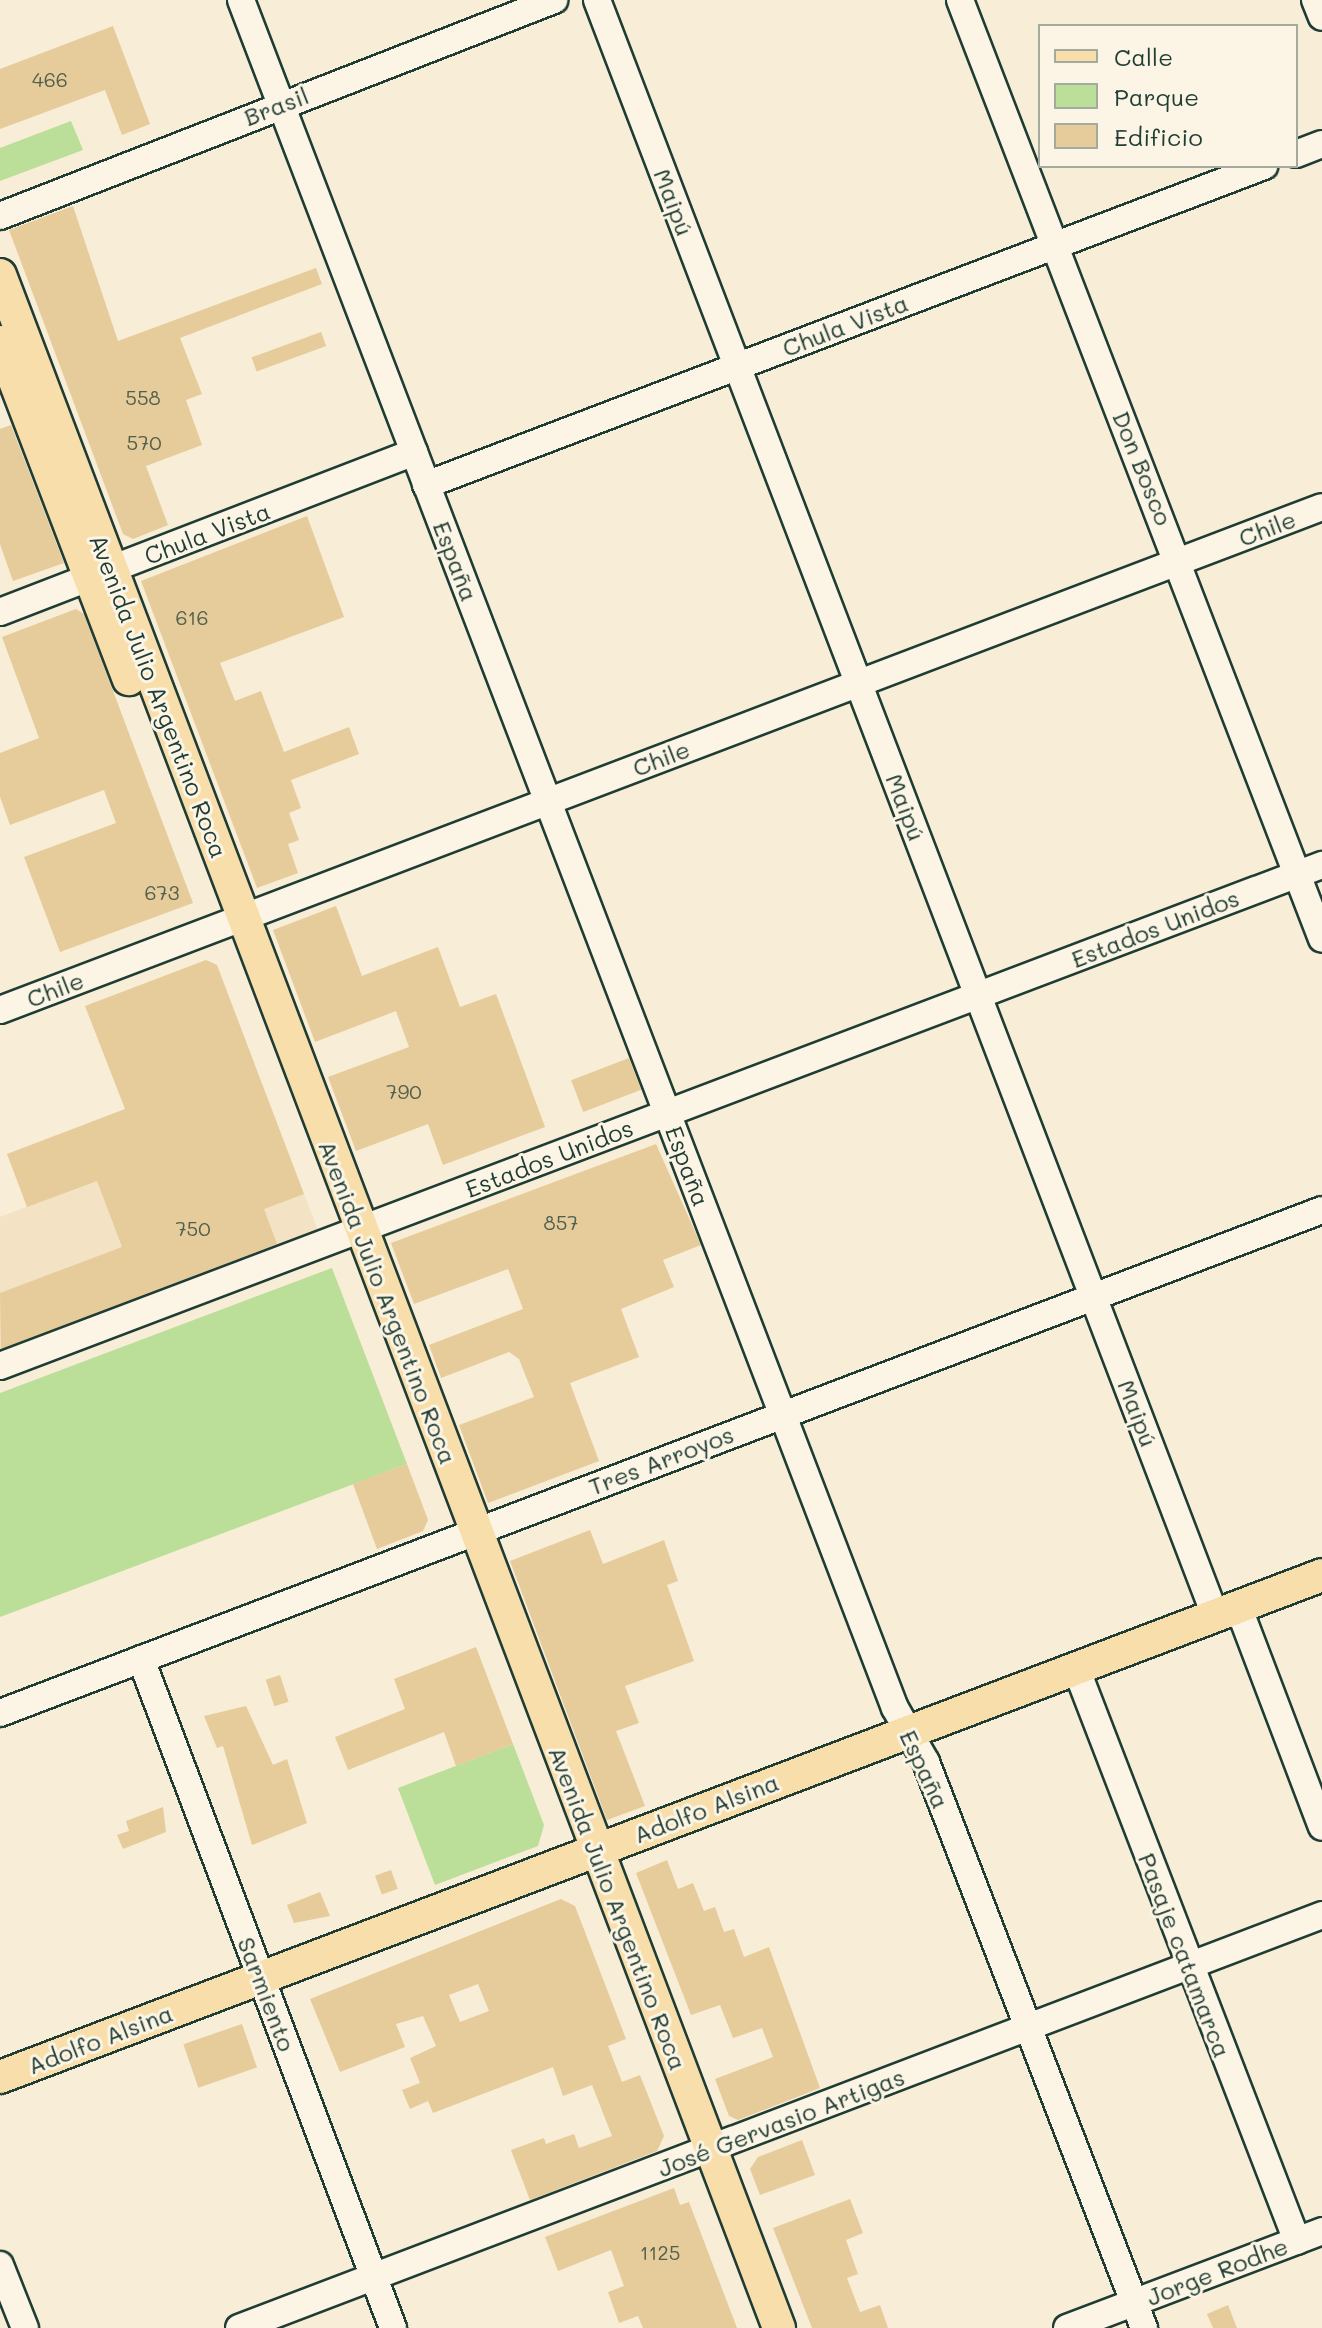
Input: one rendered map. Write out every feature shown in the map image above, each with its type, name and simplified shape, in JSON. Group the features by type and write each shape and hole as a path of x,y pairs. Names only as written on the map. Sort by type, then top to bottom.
{"main road":[{"name":"Avenida Julio Argentino Roca","path":"0,275 100,574"},
{"name":"Avenida Julio Argentino Roca","path":"0,342 100,574 702,2152 779,2328"},
{"name":"Adolfo Alsina","path":"0,2077 1322,1575"},
{"name":"Avenida Julio Argentino Roca","path":"702,2152 760,2328"}],"street":[{"name":"España","path":"241,0 783,1414 1029,2027 1144,2328"},
{"name":"Brasil","path":"0,216 281,103 554,0"},
{"name":"Maipú","path":"597,0 1093,1295 1226,1611 1322,1827"},
{"name":"Don Bosco","path":"960,0 1053,246 1181,561 1322,939"},
{"path":"1315,0 1322,17"},
{"path":"1298,153 1322,144"},
{"name":"Chula Vista","path":"426,485 1259,168"},
{"name":"Chula Vista","path":"0,612 414,452"},
{"name":"Chile","path":"0,1010 1322,507"},
{"name":"Estados Unidos","path":"0,1366 1322,865"},
{"name":"Tres Arroyos","path":"0,1713 1322,1210"},
{"name":"Sarmiento","path":"141,1659 393,2328"},
{"name":"Pasaje catamarca","path":"1076,1668 1188,1966 1297,2241"},
{"name":"José Gervasio Artigas","path":"239,2328 1322,1915"},
{"name":"Jorge Rodhe","path":"1067,2328 1322,2231"},
{"path":"0,2265 25,2328"}],"shaded area":[{"path":"273,1113 320,1236 0,1356 0,1217"}],"green space":[{"path":"71,121 83,150 0,181 0,148"},
{"path":"332,1268 407,1464 0,1617 0,1393"},
{"path":"513,1744 544,1825 538,1846 435,1885 398,1788"}],"building":[{"path":"113,26 150,124 122,135 105,90 0,129 0,69"},
{"path":"73,206 118,341 316,268 322,284 180,338 202,394 186,400 202,445 146,466 168,525 133,539 123,534 9,230"},
{"path":"321,332 326,346 257,371 251,357"},
{"path":"11,425 64,563 13,581 0,544 0,429"},
{"path":"307,516 344,617 220,663 235,701 261,691 284,752 349,727 359,754 291,780 301,808 289,813 299,840 288,844 298,873 257,888 141,581"},
{"path":"76,609 84,614 193,903 60,952 24,857 116,823 104,790 10,825 0,797 0,753 39,738 2,637"},
{"path":"336,906 362,976 438,947 460,1007 496,994 545,1127 443,1165 428,1124 356,1151 328,1077 409,1047 396,1011 315,1042 273,930"},
{"path":"206,960 217,965 304,1194 264,1209 277,1244 1,1349 0,1293 122,1247 97,1181 27,1207 7,1154 125,1109 85,1006"},
{"path":"629,1058 641,1090 583,1112 571,1080"},
{"path":"656,1144 701,1245 663,1260 674,1287 621,1309 639,1357 570,1383 599,1461 488,1503 459,1425 534,1397 519,1359 509,1352 441,1378 429,1345 523,1309 508,1269 414,1304 391,1243"},
{"path":"407,1464 428,1520 423,1531 377,1549 353,1484"},
{"path":"590,1530 603,1564 664,1540 678,1581 667,1585 694,1661 625,1686 639,1723 616,1731 645,1806 607,1820 510,1561"},
{"path":"476,1647 513,1744 456,1766 444,1732 348,1770 335,1737 405,1709 394,1679"},
{"path":"280,1675 289,1702 274,1706 266,1680"},
{"path":"246,1706 273,1765 287,1759 307,1823 252,1845 223,1746 217,1748 204,1716"},
{"path":"163,1807 166,1832 123,1849 117,1835 129,1831 126,1821"},
{"path":"667,1860 678,1889 693,1883 704,1911 715,1907 724,1932 734,1929 744,1957 769,1947 820,2088 738,2120 729,2116 715,2079 773,2057 762,2028 733,2038 720,2005 691,2015 636,1873"},
{"path":"391,1870 398,1889 382,1895 375,1876"},
{"path":"320,1892 330,1916 294,1923 287,1905"},
{"path":"561,1899 575,1906 626,2039 608,2046 622,2082 640,2075 664,2136 657,2151 530,2200 511,2150 544,2138 546,2144 574,2134 579,2148 612,2136 592,2085 563,2096 553,2067 433,2113 428,2101 410,2109 402,2090 420,2083 410,2058 436,2046 423,2016 396,2024 405,2047 340,2072 310,1999","holes":["478,1984 489,2011 460,2022 449,1995"]},
{"path":"242,2024 257,2067 198,2088 183,2044"},
{"path":"802,2140 815,2175 760,2195 750,2169 758,2157"},
{"path":"674,2188 680,2205 689,2202 737,2328 643,2328 638,2316 619,2323 608,2292 624,2286 611,2250 558,2271 545,2237"},
{"path":"850,2199 863,2233 846,2240 858,2274 847,2278 860,2312 880,2305 888,2328 812,2328 773,2228"},
{"path":"1228,2305 1237,2328 1213,2328 1207,2314"}]}
